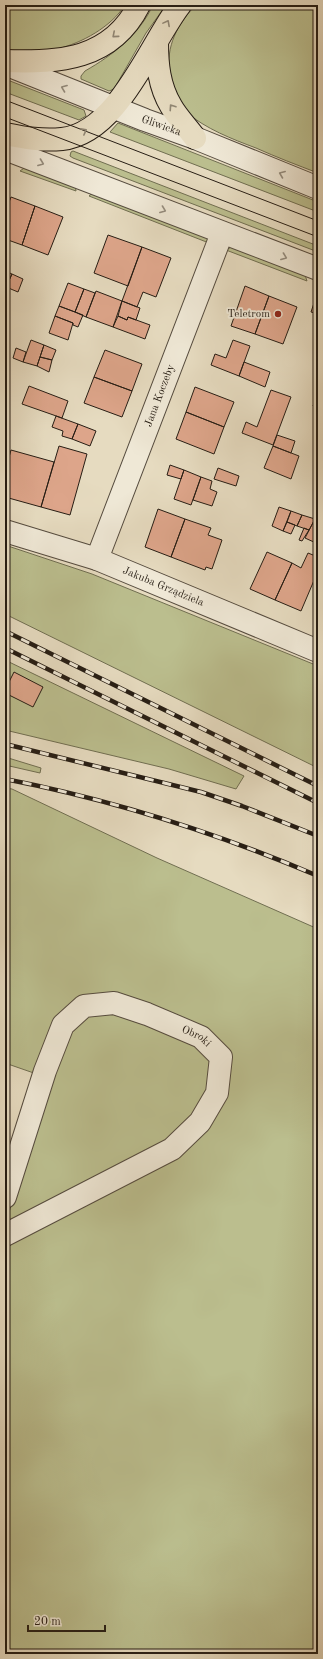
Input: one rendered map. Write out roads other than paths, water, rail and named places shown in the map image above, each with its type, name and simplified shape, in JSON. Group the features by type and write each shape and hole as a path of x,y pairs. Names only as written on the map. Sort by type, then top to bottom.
{"main road":[{"path":"5,61 35,62 70,58 94,51 116,35 135,14 139,5"},
{"path":"5,134 37,140 64,139 86,131 114,107 126,93 157,42 170,17 180,5"},
{"path":"157,42 158,66 162,87 171,107 196,138"}],"street":[{"name":"Gliwicka","path":"5,64 196,138 318,188"},
{"path":"5,149 318,270"},
{"name":"Jana Koczeby","path":"97,559 222,233"},
{"name":"Jakuba Grządziela","path":"5,531 97,559 318,651"},
{"name":"Obroki","path":"5,1197 45,1071 63,1025 84,1006 114,1003 147,1014 201,1037 221,1057 217,1093 200,1122 172,1149 5,1235"}],"tram line":[{"path":"5,100 318,221"},
{"path":"5,117 318,237"}],"railway":[{"path":"5,631 318,786"},
{"path":"5,648 318,803"},
{"path":"5,744 201,792 242,806 318,836"},
{"path":"5,779 85,797 164,819 280,860 318,876"}],"place":[{"name":"Teletrom","path":"278,314"}]}
